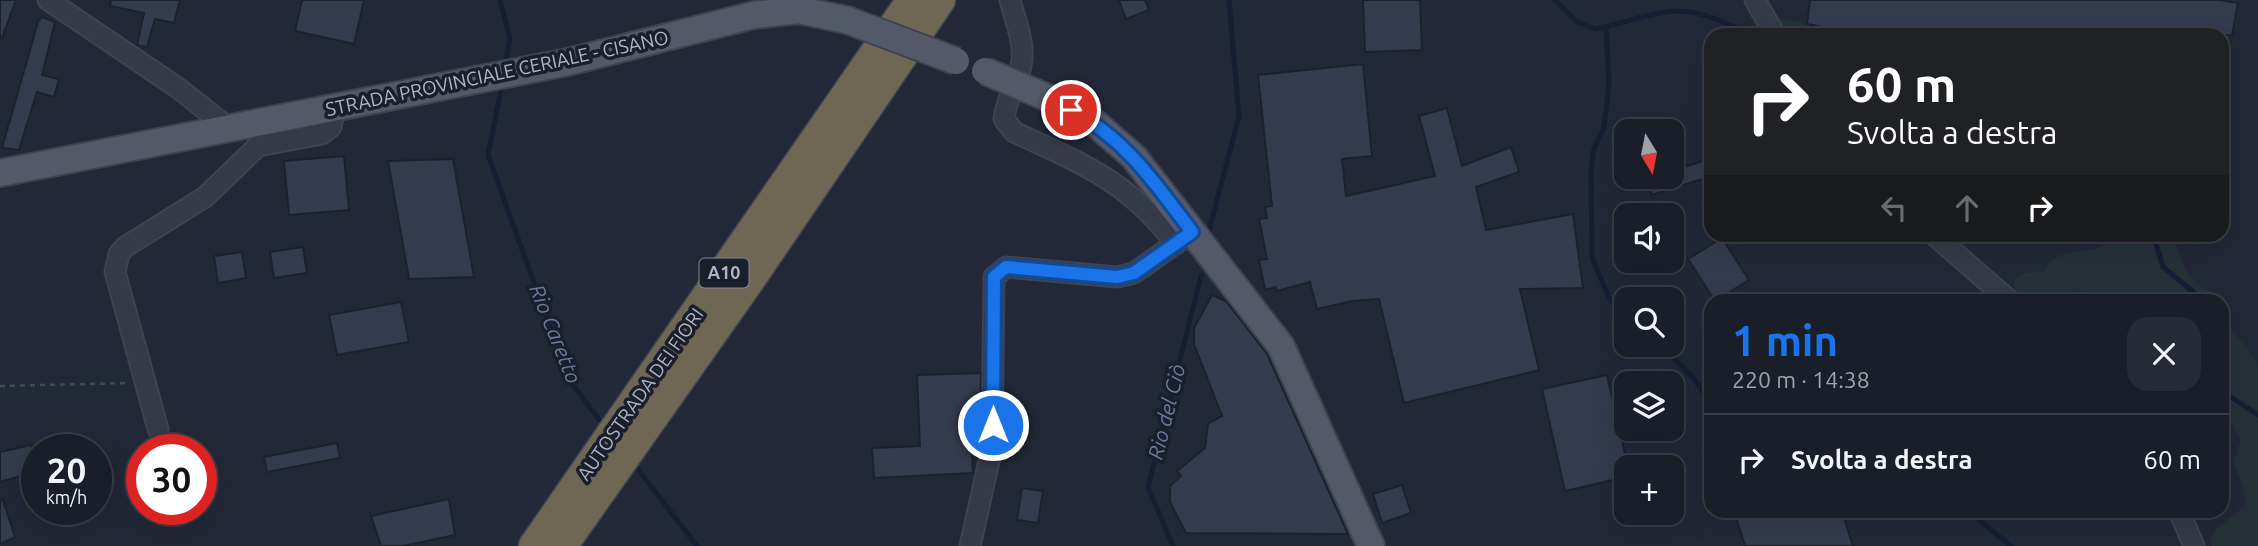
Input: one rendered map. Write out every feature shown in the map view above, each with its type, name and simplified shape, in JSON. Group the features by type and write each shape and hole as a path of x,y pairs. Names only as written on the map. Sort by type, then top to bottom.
{"highway":[{"name":"AUTOSTRADA DEI FIORI","path":"534,546 912,0"},
{"name":"AUTOSTRADA DEI FIORI","path":"562,546 751,278 940,0"}],"main road":[{"name":"STRADA PROVINCIALE CERIALE - CISANO","path":"0,173 568,62 777,11 799,10 848,20 1046,96 1114,136 1134,157 1184,238 1281,346 1371,546"}],"street":[{"path":"48,0 178,88 230,129"},
{"path":"970,546 992,448 994,277 1006,267 1117,277 1134,273 1184,238 1112,180 1014,132 1004,119 1021,57 1010,0"},
{"path":"1755,0 1771,28"},
{"path":"158,429 115,272 119,254 132,242 205,197 258,146 322,134 331,127 335,108"},
{"path":"1942,242 2002,294"},
{"path":"2182,518 2194,546"}],"path":[{"path":"0,386 145,382"}],"shaded area":[{"path":"1777,18 1828,28 1782,28"},
{"path":"2105,242 2176,242 2179,256 2194,281 2219,294 2094,294 2076,290 2068,294 2015,292 2014,280 2023,273 2045,271 2049,264 2061,255 2102,247"},
{"path":"2229,326 2256,360 2258,370 2258,546 2212,546 2211,537 2217,528 2245,506 2243,487 2234,461 2241,440 2229,417"}],"building":[{"path":"0,0 16,0 2,38 0,38"},
{"path":"111,0 180,0 174,23 155,19 147,47 137,45 144,13 110,6"},
{"path":"302,0 364,0 354,44 295,31"},
{"path":"1119,0 1145,0 1149,10 1126,19"},
{"path":"1363,0 1420,0 1422,50 1365,52"},
{"path":"1810,0 2219,0 2238,3 2232,35 2229,35 2229,28 1827,28 1807,24"},
{"path":"42,17 55,22 42,75 59,79 54,97 37,92 19,150 2,148 38,22"},
{"path":"1363,64 1372,156 1342,159 1346,196 1435,176 1419,116 1447,108 1462,166 1511,147 1519,172 1476,187 1486,230 1573,214 1583,288 1520,289 1539,370 1404,403 1379,299 1352,301 1317,309 1310,282 1277,291 1276,287 1265,290 1259,260 1267,259 1259,219 1267,218 1265,207 1272,206 1258,75"},
{"path":"344,156 349,210 289,215 284,161"},
{"path":"453,159 474,277 409,279 388,161"},
{"path":"1704,161 1704,179 1684,185 1684,167"},
{"path":"1650,189 1671,189 1652,195"},
{"path":"1716,242 1725,242 1749,280 1726,294 1710,294 1688,259"},
{"path":"303,247 307,273 274,278 270,252"},
{"path":"242,252 246,278 218,283 214,256"},
{"path":"1212,295 1226,301 1267,354 1348,534 1186,533 1170,502 1170,486 1181,476 1177,471 1205,448 1208,424 1222,416 1194,344 1194,328"},
{"path":"401,302 409,342 337,355 329,315"},
{"path":"981,373 980,431 971,432 973,473 874,478 872,448 920,446 917,375"},
{"path":"1607,375 1614,406 1614,441 1622,441 1625,455 1614,455 1614,480 1565,491 1542,389"},
{"path":"337,443 340,458 267,472 264,457"},
{"path":"21,447 21,476 0,482 0,452"},
{"path":"1402,485 1411,513 1382,523 1373,494"},
{"path":"1022,488 1043,491 1038,523 1017,520"},
{"path":"449,499 455,535 403,546 381,546 371,516"},
{"path":"3,500 15,537 0,544 0,501"},
{"path":"1736,518 1844,518 1853,546 1745,546"}],"waterway":[{"name":"Rio Caretto","path":"500,0 510,38 506,61"},
{"name":"Rio del Ciò","path":"1209,230 1239,116 1229,0"},
{"path":"1555,0 1576,21 1595,29 1657,13 1683,11 1711,17 1738,28"},
{"path":"1606,28 1609,84 1604,128 1594,149 1591,170 1592,257 1614,304"},
{"name":"Rio Caretto","path":"501,90 488,155 569,380 605,427"},
{"path":"2155,242 2163,267 2196,294"},
{"name":"Rio del Ciò","path":"1173,546 1148,487 1201,276"},
{"path":"1672,357 1693,377 1704,394"},
{"path":"2229,396 2258,415"},
{"name":"Rio Caretto","path":"633,463 697,546"},
{"path":"1977,518 2011,546"}],"route":[{"path":"993,425 994,277 1006,267 1117,277 1134,273 1192,232 1134,157 1114,136 1071,110"}]}
